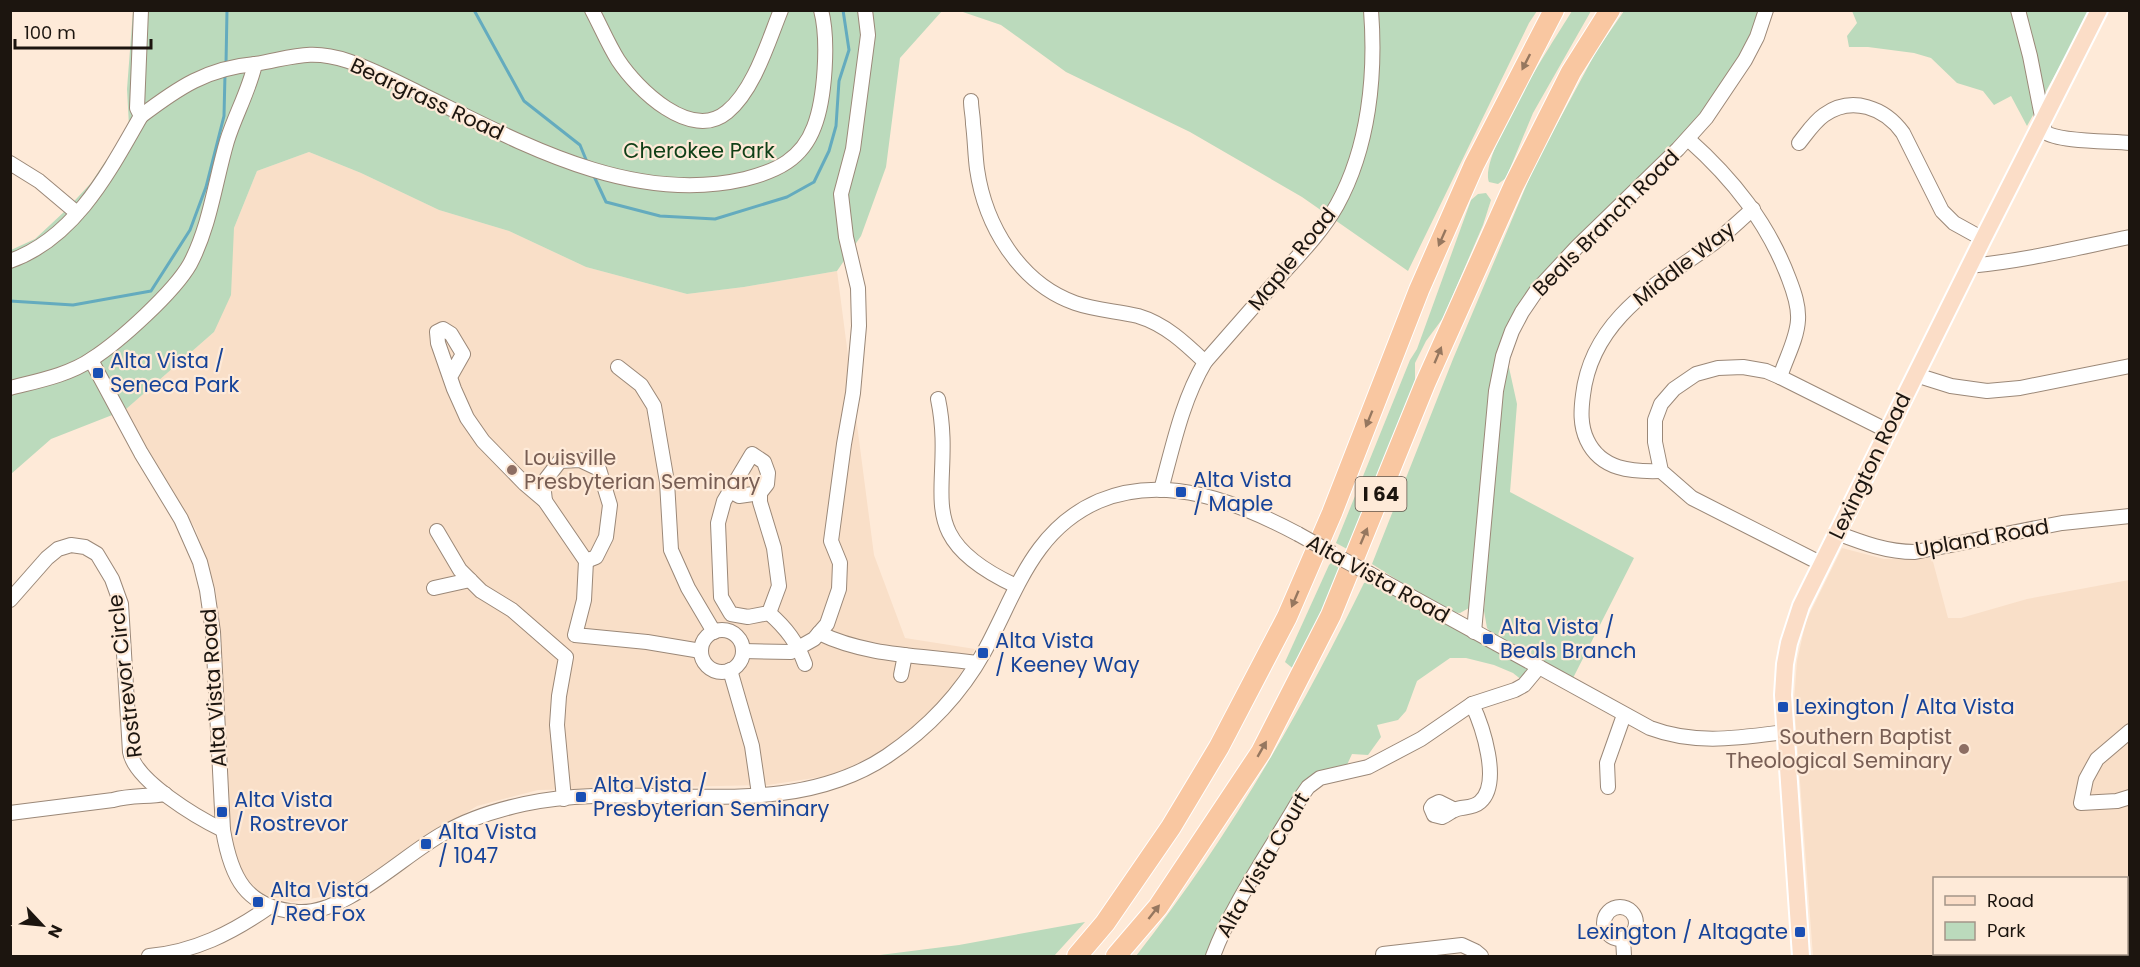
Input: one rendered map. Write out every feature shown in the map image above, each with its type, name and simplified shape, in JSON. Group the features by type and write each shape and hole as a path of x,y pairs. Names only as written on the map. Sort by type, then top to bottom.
{"highway":[{"name":"I 64","path":"1077,957 1105,923 1171,827 1219,747 1287,617 1332,513 1424,280 1474,165 1554,10"},
{"name":"I 64","path":"1116,957 1158,907 1261,752 1331,615 1430,374 1514,185 1571,72 1610,10"}],"main road":[{"name":"Lexington Road","path":"1801,957 1783,695 1784,672 1791,632 1801,606 1983,238 2099,10"}],"street":[{"path":"12,257 42,245 57,234 77,213 106,178 141,116 138,108 141,10"},
{"path":"592,10 618,59 647,93 673,112 700,121 713,120 723,115 739,99 756,69 781,10"},
{"name":"Beargrass Road","path":"141,116 178,88 197,79 287,56 310,54 348,60 533,148 601,172 635,181 694,186 719,184 780,168 794,159 810,139 819,116 824,78 825,24 821,10"},
{"path":"742,651 791,652 814,639 826,624 839,589 840,563 831,540 853,393 859,326 858,288 846,237 841,194 853,149 867,46 865,10"},
{"name":"Maple Road","path":"1161,490 1194,380 1205,362 1324,225 1346,187 1365,127 1372,61 1371,10"},
{"name":"Beals Branch Road","path":"1474,632 1496,391 1503,356 1512,331 1522,312 1548,277 1688,139 1706,118 1745,60 1757,37 1766,10"},
{"path":"2018,10 2045,132 2052,136 2130,143"},
{"path":"10,387 56,375 91,360 138,321 171,289 190,264 210,208 234,119 252,78 248,65"},
{"path":"971,101 975,151 981,187 989,213 1001,239 1017,261 1037,281 1072,302 1154,322 1177,337 1205,362"},
{"path":"1799,143 1816,122 1840,107 1861,106 1883,112 1896,122 1903,133 1942,211 1954,223 1983,238"},
{"path":"1688,139 1732,181 1753,209 1773,242 1786,270 1798,311 1797,328 1780,377"},
{"path":"10,163 39,181 77,213"},
{"name":"Middle Way","path":"1661,471 1631,471 1611,465 1599,457 1589,444 1582,424 1581,404 1589,364 1606,334 1641,295 1720,238 1753,209"},
{"path":"1970,266 2063,252 2130,237"},
{"name":"Alta Vista Road","path":"91,360 141,453 181,519 200,562 213,632 223,830 227,854 240,882 258,902 268,907 299,912 326,908 350,897 426,843 467,822 524,804 580,797 732,796 792,790 835,780 882,759 925,728 959,690 977,663 1031,559 1044,542 1082,511 1115,495 1145,489 1193,494 1226,502 1269,519 1624,715 1663,733 1689,739 1716,740 1785,732"},
{"path":"1916,375 1970,390 1995,391 2130,366"},
{"path":"618,367 641,385 654,406 667,482 671,550 686,584 707,624 714,632"},
{"path":"1822,564 1692,498 1661,471 1655,442 1655,420 1661,404 1674,389 1696,374 1718,368 1743,367 1766,371 1780,377 1888,432"},
{"path":"450,376 467,418 483,441 545,501 586,561 584,600 575,635 647,642 701,651"},
{"path":"938,399 943,425 941,501 947,527 961,551 974,562 1016,586"},
{"path":"753,454 764,462 768,472 767,484 760,493 760,502 774,548 779,586 769,613 748,617 731,614 721,597 718,523 724,501 753,454"},
{"path":"545,501 543,483 560,461 580,460 599,469 610,505 609,516 606,537 596,556 586,561"},
{"path":"730,490 739,496 760,493"},
{"name":"Upland Road","path":"1837,533 1876,547 1916,552 2072,522 2130,516"},
{"path":"437,531 460,570 481,591 512,610 566,657 558,696 557,726 564,799"},
{"name":"Rostrevor Circle","path":"10,600 47,558 58,549 71,545 85,547 97,554 112,579 121,604 131,758 138,769 165,795 223,830"},
{"path":"434,588 470,580"},
{"path":"769,613 786,628 799,648 805,664"},
{"path":"714,632 731,632 739,640 742,651 739,663 730,670 719,672 708,667 704,662 701,651 705,640 714,632"},
{"path":"819,633 876,652 977,663"},
{"path":"901,675 905,655"},
{"name":"Alta Vista Court","path":"1213,957 1220,936 1231,915 1301,797 1314,780 1368,767 1396,753 1472,704 1515,690 1529,681 1539,667"},
{"path":"730,670 749,737 759,794"},
{"path":"1455,810 1480,802 1487,792 1490,780 1482,730 1472,704"},
{"path":"1608,788 1607,763 1624,715"},
{"path":"2130,731 2097,759 2086,779 2081,803 2096,804 2130,797"},
{"path":"10,813 113,800 127,796 165,795"},
{"path":"149,957 173,953 215,940 268,907"},
{"path":"1623,938 1624,957"},
{"path":"1383,954 1462,945 1475,951 1481,957"}],"shaded area":[{"name":"Louisville Presbyterian Seminary","path":"309,152 361,173 439,210 509,231 586,267 687,294 837,271 874,555 905,638 975,649 951,689 901,741 834,775 768,785 538,790 477,806 338,894 292,902 261,894 235,866 228,806 224,700 216,591 196,530 125,410 214,332 234,228 257,171"},
{"name":"Southern Baptist Theological Seminary","path":"1842,548 1884,559 1932,558 1948,618 1961,618 2027,599 2129,580 2129,956 1813,956 1794,701 1797,661 1806,621"}],"green space":[{"name":"Cherokee Park","path":"133,11 942,11 900,58 886,167 861,236 837,271 687,294 586,267 509,231 439,210 361,173 309,152 257,171 234,228 231,295 214,332 125,410 51,439 11,474 11,250 35,239 65,211 91,183 129,126 127,89"},
{"path":"960,11 1537,11 1529,23 1408,271 1302,197 1190,132 1066,72 1001,25"},
{"path":"1572,11 1591,11 1533,113 1506,178 1498,184 1489,182 1489,168 1506,123"},
{"path":"1624,11 1760,11 1753,36 1736,66 1689,132 1587,230 1504,339 1469,608 1460,613 1448,612 1372,564 1453,359 1535,165 1597,50"},
{"path":"1852,11 2090,11 2027,126 2011,96 1994,105 1983,91 1957,83 1931,58 1914,53 1849,47 1847,36 1857,23"},
{"path":"1486,193 1491,200 1483,225 1443,318 1426,341 1415,363 1415,395 1347,549 1336,543 1410,360 1417,349 1471,200 1478,194"},
{"path":"1508,363 1517,404 1510,492 1634,558 1572,680 1497,639 1487,628 1484,611 1497,437"},
{"path":"1332,562 1345,569 1296,671 1285,662"},
{"path":"1370,581 1528,667 1528,673 1523,681 1513,673 1494,665 1466,658 1450,658 1417,681 1406,711 1398,720 1377,725 1381,737 1368,755 1352,754 1346,767 1324,770 1308,778 1207,956 1136,956 1201,868 1260,776 1314,681 1364,583"},
{"path":"1085,922 1054,956 872,956 959,945"}],"waterway":[{"path":"226,64 227,10"},
{"path":"474,10 524,101 580,145 587,162"},
{"path":"593,174 606,202 660,216 715,219 787,197 814,182 829,151 836,126 839,81 849,50 843,10"},
{"path":"10,301 73,305 151,291 190,230 206,187 224,116 225,74"}],"place":[{"name":"Alta Vista / Seneca Park","path":"98,373"},
{"name":"Louisville Presbyterian Seminary","path":"512,470"},
{"name":"Alta Vista / Maple","path":"1181,492"},
{"name":"Alta Vista / Beals Branch","path":"1488,639"},
{"name":"Alta Vista / Keeney Way","path":"983,653"},
{"name":"Lexington / Alta Vista","path":"1783,707"},
{"name":"Southern Baptist Theological Seminary","path":"1964,749"},
{"name":"Alta Vista / Presbyterian Seminary","path":"581,797"},
{"name":"Alta Vista / Rostrevor","path":"222,812"},
{"name":"Alta Vista / 1047","path":"426,844"},
{"name":"Alta Vista / Red Fox","path":"258,902"},
{"name":"Lexington / Altagate","path":"1800,932"}]}
